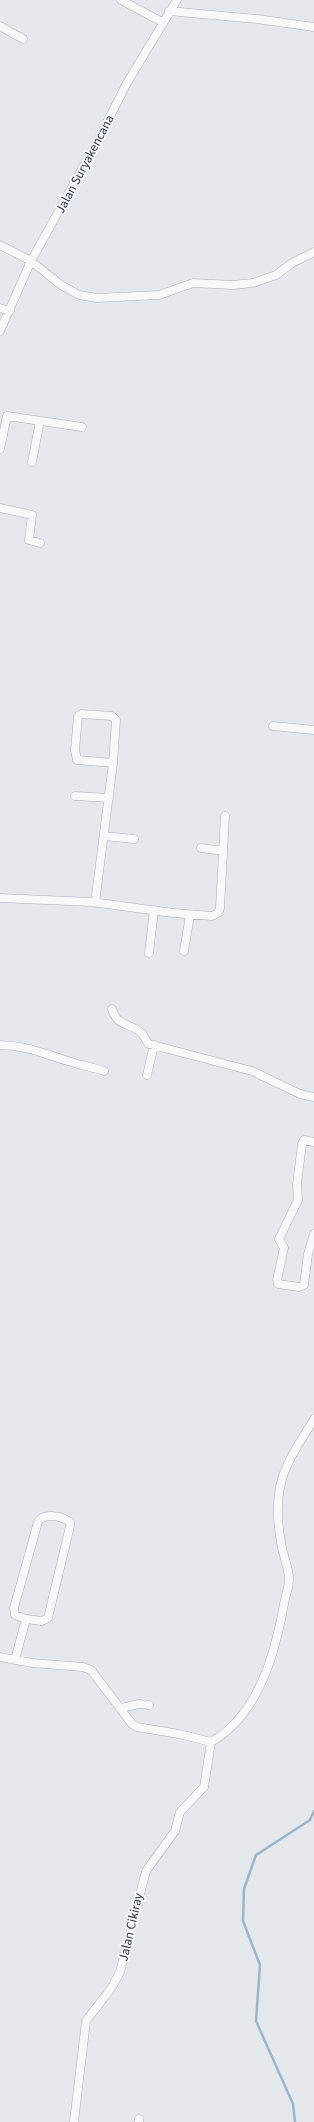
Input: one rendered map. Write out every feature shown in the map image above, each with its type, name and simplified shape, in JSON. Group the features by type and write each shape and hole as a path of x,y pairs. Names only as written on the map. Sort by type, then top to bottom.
{"street":[{"path":"121,0 162,22"},
{"name":"Jalan Suryakencana","path":"0,331 31,261 93,150 127,83 162,22 177,0"},
{"path":"169,12 257,19 314,27"},
{"path":"0,26 22,39"},
{"path":"0,245 31,261 61,285 79,295 97,298 159,294 193,283 226,285 253,283 276,276 292,264 314,252"},
{"path":"0,308 10,310"},
{"path":"0,449 7,416 82,427"},
{"path":"32,462 40,421"},
{"path":"0,508 32,514 29,540 40,543"},
{"path":"94,903 113,763 115,718 81,714 78,716 75,750 77,760 113,763"},
{"path":"273,726 314,730"},
{"path":"75,796 109,798"},
{"path":"0,898 94,903 190,915 206,916 218,913 220,908 225,816"},
{"path":"104,836 134,839"},
{"path":"201,848 223,851"},
{"path":"149,953 154,910"},
{"path":"184,951 190,915"},
{"path":"112,1009 118,1020 126,1026 137,1029 143,1034 147,1042 252,1071 300,1094 314,1097"},
{"path":"0,1045 26,1047 50,1056 104,1070"},
{"path":"147,1076 154,1045"},
{"path":"314,1142 304,1140 302,1144 297,1184 298,1200 279,1239 284,1248 277,1280 278,1284 299,1287 304,1285 308,1254 314,1234"},
{"path":"0,1657 87,1668 94,1672 132,1724 137,1727 179,1734 211,1742 231,1729 248,1705 260,1684 275,1647 289,1579 279,1531 277,1510 280,1486 287,1464 314,1420"},
{"path":"46,1515 67,1520 70,1522 70,1526 48,1618 42,1621 26,1619 15,1615 14,1608 38,1522 40,1518 46,1515"},
{"path":"15,1660 26,1619"},
{"path":"120,1708 139,1704 149,1705"},
{"name":"Jalan Cikiray","path":"75,2122 86,2021 112,1987 120,1972 146,1870 175,1831 180,1812 204,1787 211,1742"}],"waterway":[{"path":"295,2122 293,2104 256,2021 260,1965 243,1921 244,1889 256,1855 310,1820 314,1811"}]}
